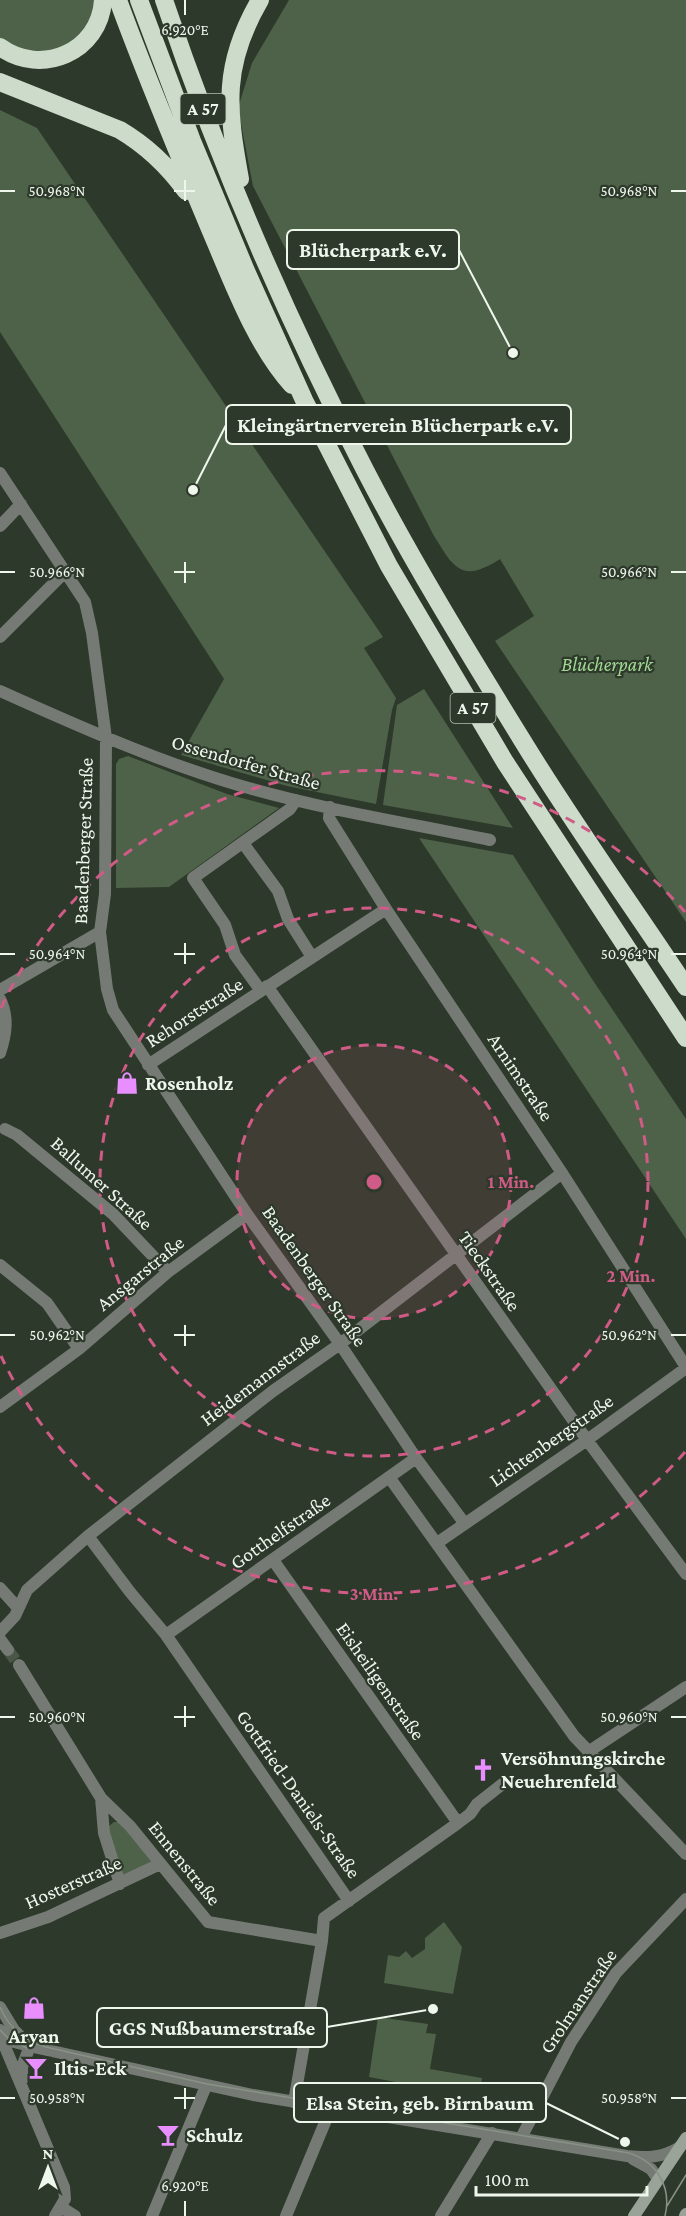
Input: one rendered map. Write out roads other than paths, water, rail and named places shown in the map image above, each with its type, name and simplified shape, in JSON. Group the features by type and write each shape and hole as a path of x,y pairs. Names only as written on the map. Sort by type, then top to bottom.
{"highway":[{"path":"0,47 12,55 27,60 47,60 64,56 75,50 92,33 100,17 103,0"},
{"path":"118,0 175,147 222,257 276,367 304,400"},
{"name":"A 57","path":"139,0 192,141 246,271 304,400 389,566 500,752 686,1038"},
{"name":"A 57","path":"164,0 246,217 326,392 366,473 528,749 686,987"},
{"path":"246,217 232,131 232,68 241,34 260,0"},
{"path":"0,82 102,121 136,140 164,163 175,176 222,257"}],"main road":[{"path":"634,2216 683,2143"}],"street":[{"name":"Baadenberger Straße","path":"0,473 85,602 92,633 106,738 105,894 104,917 100,932 107,989 113,1010 247,1214 340,1344 416,1458 465,1524"},
{"path":"0,526 21,504"},
{"path":"0,637 66,571"},
{"name":"Ossendorfer Straße","path":"0,691 106,738 195,771 296,800 490,840"},
{"name":"Rehorststraße","path":"264,988 235,955 225,926 193,878 290,809 296,800"},
{"name":"Arnimstraße","path":"330,807 329,818 386,909 562,1173 686,1367"},
{"path":"243,843 278,891 288,919 312,957"},
{"name":"Rehorststraße","path":"148,1065 386,909"},
{"path":"0,990 100,932"},
{"name":"Tieckstraße","path":"264,988 587,1440 686,1574"},
{"path":"0,999 6,1023 0,1053"},
{"name":"Ballumer Straße","path":"5,1129 17,1135 113,1214 168,1272"},
{"name":"Heidemannstraße","path":"0,1632 15,1616 27,1590 88,1536 273,1391 340,1344 562,1173"},
{"name":"Ansgarstraße","path":"0,1407 78,1349 168,1272 247,1214"},
{"path":"0,1265 47,1303 78,1349"},
{"name":"Lichtenbergstraße","path":"437,1544 587,1440 686,1367"},
{"name":"Gotthelfstraße","path":"166,1635 416,1458"},
{"path":"389,1477 574,1736 686,1854"},
{"name":"Gottfried-Daniels-Straße","path":"88,1536 166,1635 349,1901 324,1918 294,2102"},
{"name":"Eisheiligenstraße","path":"273,1560 458,1823"},
{"path":"0,1588 18,1608"},
{"path":"0,1639 8,1650"},
{"name":"Ennenstraße","path":"20,1665 101,1798 130,1826 208,1922 322,1941"},
{"path":"588,1752 686,1687"},
{"path":"349,1901 470,1814 477,1804 505,1782"},
{"name":"Ennenstraße","path":"101,1798 104,1833 120,1884"},
{"name":"Hosterstraße","path":"0,1933 48,1917 160,1863"},
{"name":"Grolmanstraße","path":"521,2138 571,2042 616,1973 686,1899"},
{"path":"0,2007 8,2022 30,2046"},
{"path":"0,2030 14,2042 30,2046 206,2086 294,2102 627,2156 665,2156 683,2143"},
{"path":"0,2035 64,2187 65,2199 58,2212 75,2216"},
{"path":"23,2087 22,2067 30,2046"},
{"path":"152,2216 206,2086"},
{"path":"286,2216 331,2108"},
{"path":"441,2216 492,2133"},
{"path":"627,2156 640,2162 658,2179"}],"tunnel":[{"path":"8,1650 19,1665"}],"tram line":[{"path":"0,2007 18,2033 46,2047 207,2084 629,2153 639,2157 655,2169 660,2177 666,2195 665,2216"},
{"path":"0,2030 10,2040 27,2048"},
{"path":"667,2206 686,2175"}],"place":[{"name":"Blücherpark e.V.","path":"513,353"},
{"name":"Kleingärtnerverein Blücherpark e.V.","path":"193,490"},
{"name":"Rosenholz","path":"127,1083"},
{"name":"Versöhnungskirche Neuehrenfeld","path":"483,1770"},
{"name":"Aryan","path":"34,2008"},
{"name":"GGS Nußbaumerstraße","path":"433,2009"},
{"name":"Iltis-Eck","path":"36,2068"},
{"name":"Schulz","path":"168,2135"},
{"name":"Elsa Stein, geb. Birnbaum","path":"625,2142"}],"park label":[{"name":"Blücherpark","path":"607,664"}]}
